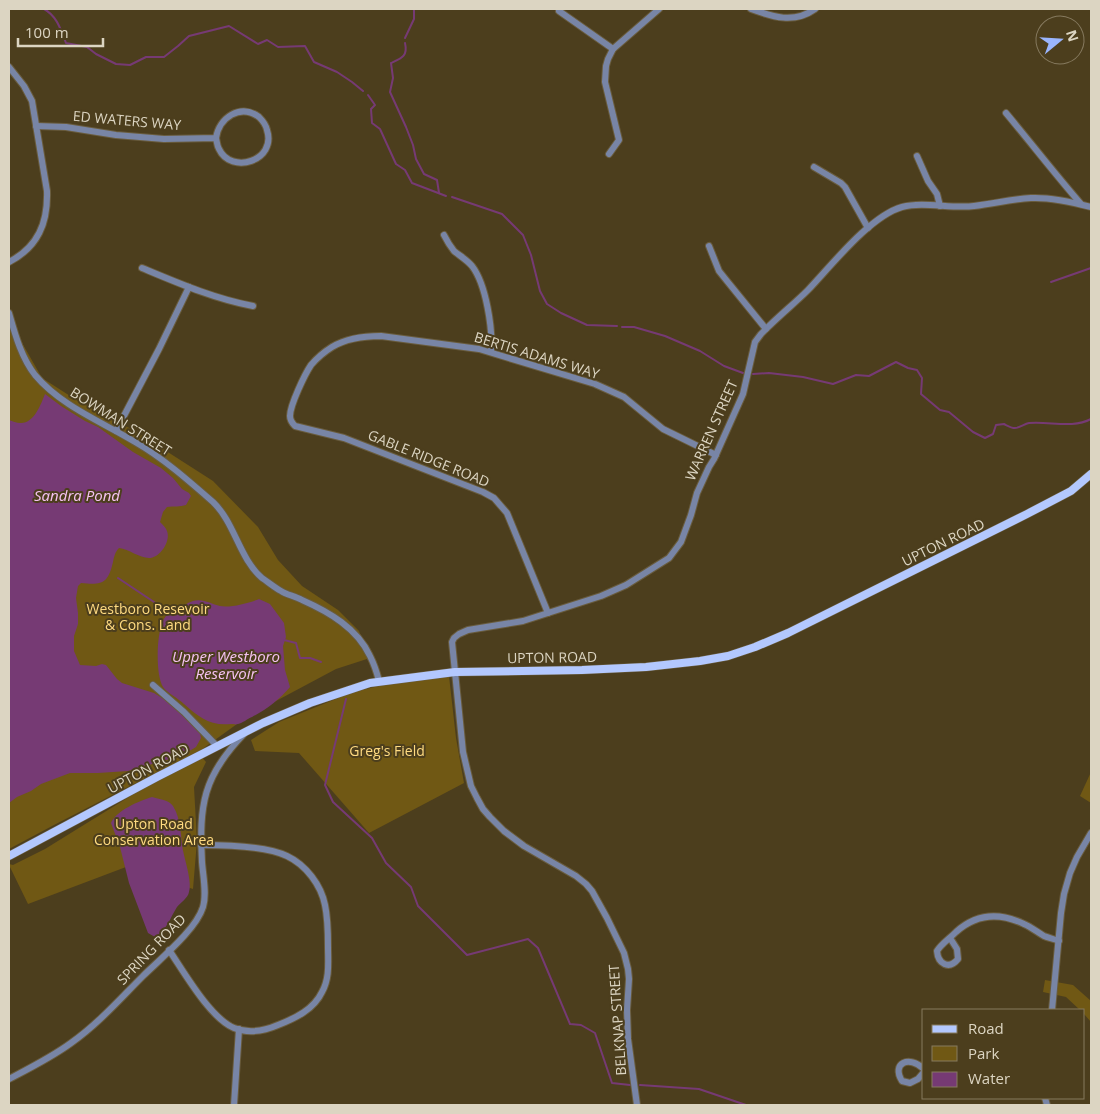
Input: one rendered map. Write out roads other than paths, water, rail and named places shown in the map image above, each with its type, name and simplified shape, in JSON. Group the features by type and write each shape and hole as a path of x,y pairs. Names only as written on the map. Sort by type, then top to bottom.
{"main road":[{"name":"UPTON ROAD","path":"9,856 246,731 310,702 379,681 455,672 646,667 728,656 755,647 788,633 1027,514 1071,491 1091,474"}],"street":[{"path":"609,154 619,140 604,77 608,58 613,49 659,9"},
{"path":"751,9 771,16 785,18 798,17 815,9"},
{"path":"559,11 613,49"},
{"path":"9,67 18,77 32,100 48,204 38,237 30,248 9,262"},
{"path":"245,112 258,117 262,121 268,131 269,142 263,155 255,160 243,163 236,162 224,155 218,148 216,138 218,129 224,119 231,115 245,112"},
{"path":"1006,113 1081,204"},
{"name":"ED WATERS WAY","path":"36,126 66,127 116,135 164,139 216,138"},
{"path":"917,156 928,181 937,194 940,206"},
{"path":"814,167 845,187 868,228"},
{"name":"WARREN STREET","path":"455,672 452,642 459,634 468,630 523,621 615,591 669,558 681,542 703,478 716,455 743,394 755,342 766,328 807,291 868,228 895,209 904,206 962,207 1042,198 1091,207"},
{"path":"444,235 448,244 470,263 479,276 489,315 492,338 491,352"},
{"path":"709,246 719,271 766,328"},
{"path":"142,268 189,287 234,302 253,306"},
{"path":"116,431 189,287"},
{"name":"BOWMAN STREET","path":"9,313 18,344 35,374 48,388 70,405 136,442 185,478 215,504 229,524 253,568 260,576 281,591 317,607 348,627 370,654 379,681"},
{"name":"BERTIS ADAMS WAY","path":"291,421 290,414 293,403 310,366 325,352 343,341 366,336 381,336 464,346 491,352 595,384 624,397 663,429 716,455"},
{"name":"GABLE RIDGE ROAD","path":"291,421 295,426 344,438 494,498 507,513 548,613"},
{"name":"BELKNAP STREET","path":"455,672 466,770 471,786 483,809 497,825 524,846 576,876 586,884 601,907 624,953 629,979 628,1039 637,1105"},
{"path":"153,685 184,712 217,746"},
{"name":"SPRING ROAD","path":"9,1079 61,1050 86,1032 169,950 198,918 203,907 201,845 203,805 209,781 222,759 246,731"},
{"path":"1052,1009 1064,894 1077,857 1091,833"},
{"path":"169,950 213,1012 233,1028 245,1031 270,1029 305,1012 314,1004 327,982 327,918 321,893 312,877 299,863 288,856 276,852 226,845 201,845"},
{"path":"950,938 965,925 975,920 992,916 1003,916 1025,924 1044,936 1059,941"},
{"path":"234,1105 239,1029"}],"water":[{"name":"Sandra Pond","path":"45,394 85,421 98,427 133,452 161,468 191,496 186,505 167,507 163,512 160,522 167,530 168,535 166,544 161,552 153,557 145,558 119,548 109,575 103,582 94,584 81,583 78,586 76,598 78,624 74,636 74,651 80,665 106,665 122,683 154,693 167,701 199,729 201,738 196,747 173,758 128,771 70,773 41,784 9,803 9,420 20,423 29,420 36,413"},
{"name":"Upper Westboro Reservoir","path":"259,599 270,604 284,623 286,637 283,646 285,670 290,687 268,707 242,723 216,724 205,720 167,691 160,681 158,651 160,630 163,622 168,614 193,601 200,600 220,606 229,606 245,604"},
{"path":"152,797 169,802 176,811 190,884 187,896 177,907 165,927 155,937 148,933 129,883 120,847 111,823 123,810"}],"waterway":[{"path":"44,9 55,19 66,43 87,47 116,64 130,65 146,57 164,57 189,36 229,26 258,44 267,40 278,47 305,46 314,62 337,72 363,91"},
{"path":"405,38 414,19 414,9"},
{"path":"405,43 405,54 391,63 393,78 390,92 413,145 416,159 424,174 437,180 439,193"},
{"path":"368,95 375,105 371,109 372,123 380,129 396,164 405,170 412,183 446,196"},
{"path":"452,197 502,214 523,235 531,255 540,291 547,304 587,325 617,326"},
{"path":"1051,282 1091,268"},
{"path":"622,327 634,327 665,336 700,351 724,366 743,373"},
{"path":"753,374 769,373 803,377 833,384 856,375 869,376 896,362 917,370 922,378 921,394 940,410 949,412 973,432 985,438 993,434 996,425 1004,424 1015,428 1029,423 1076,424 1091,419"},
{"path":"118,578 172,614"},
{"path":"284,640 296,643 300,658 310,658 321,662"},
{"path":"346,699 325,785 333,802 372,838 386,863 411,887 418,906 467,955 528,939 538,948 570,1024 581,1025 595,1033 612,1083 630,1085"},
{"path":"640,1085 699,1089 746,1105"}],"park label":[{"name":"Westboro Resevoir & Cons. Land","path":"148,616"},
{"name":"Greg's Field","path":"387,750"},
{"name":"Upton Road Conservation Area","path":"154,832"}]}
